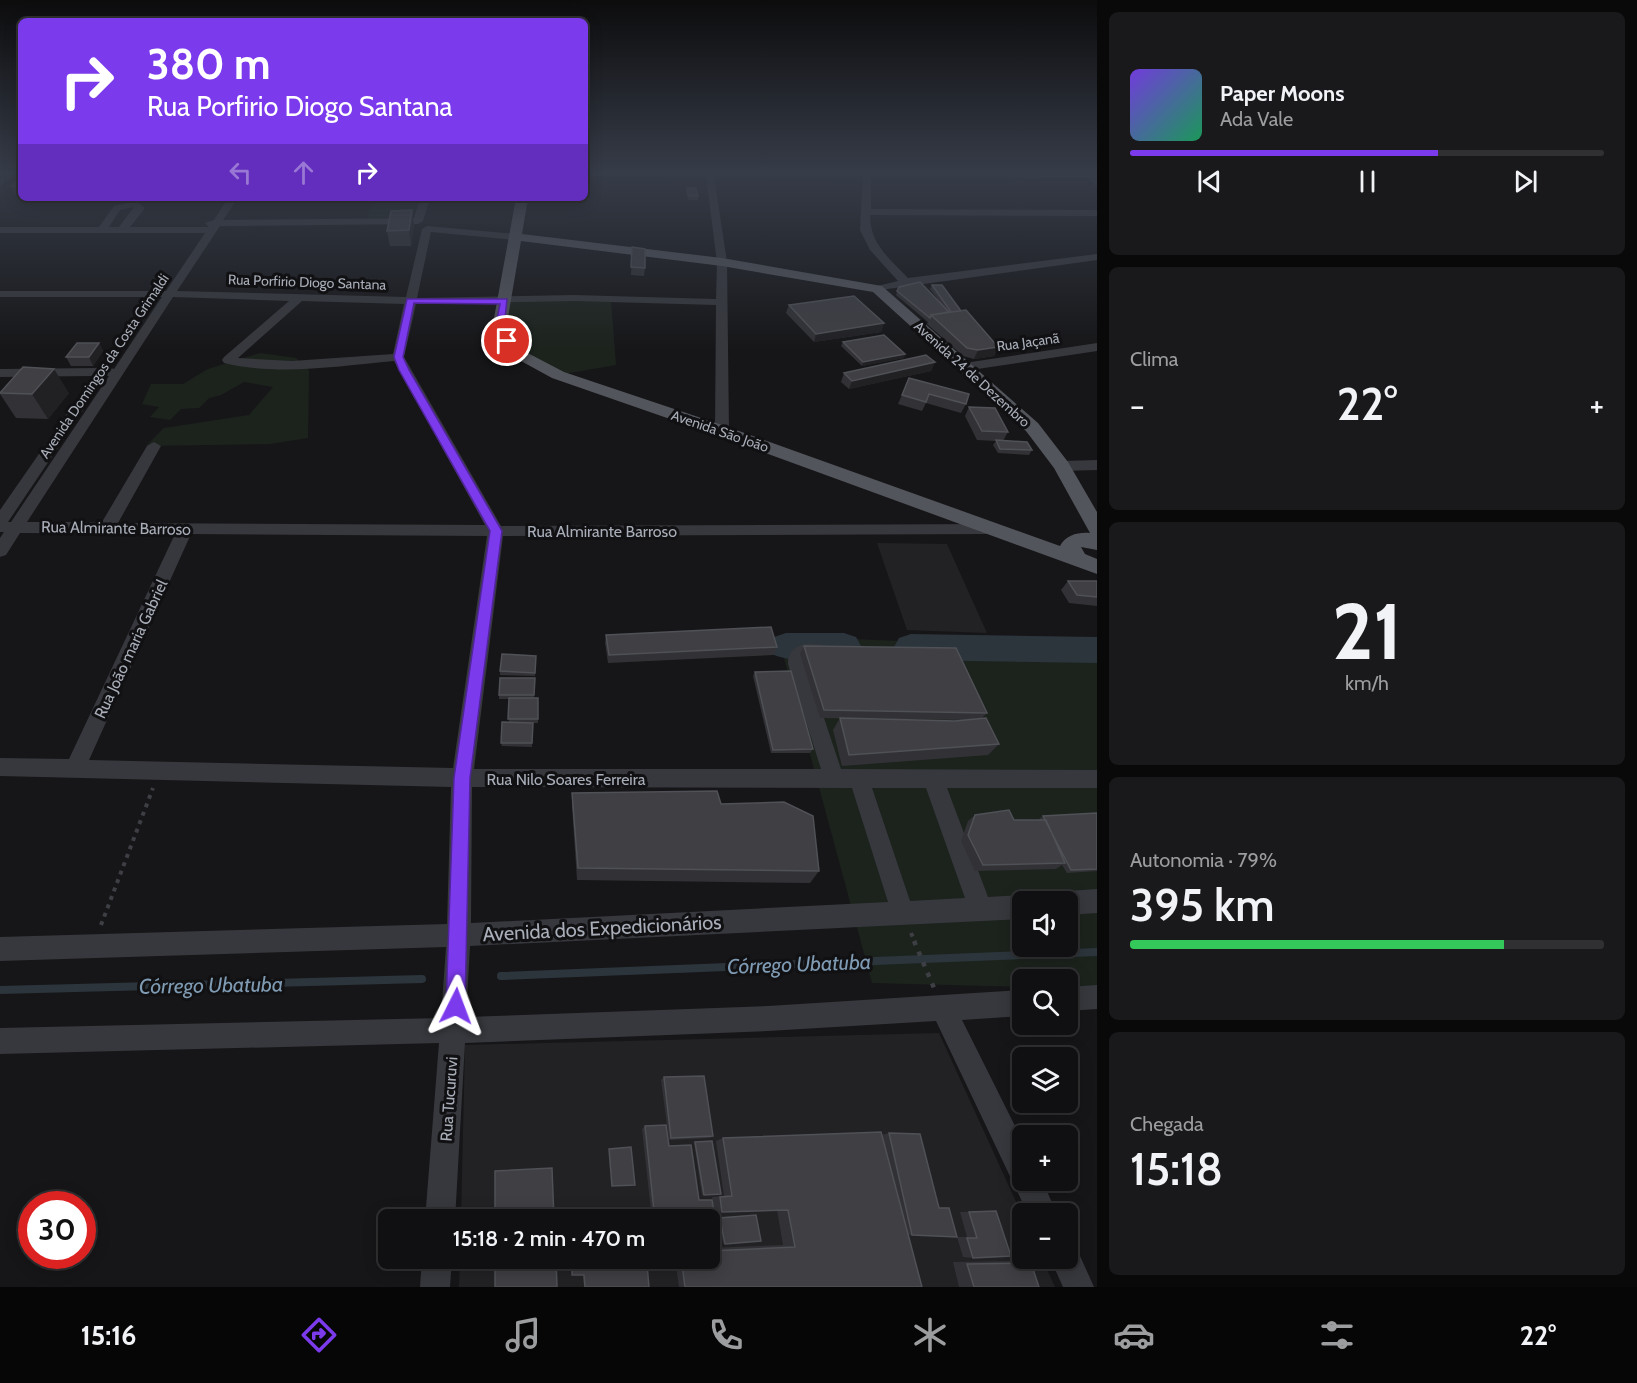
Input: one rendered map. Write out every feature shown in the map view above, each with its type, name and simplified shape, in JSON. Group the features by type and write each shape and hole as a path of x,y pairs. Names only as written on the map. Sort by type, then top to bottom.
{"main road":[{"name":"Avenida São João","path":"517,231 500,329 514,352 558,375 722,430 995,532 1085,558 1097,543"},
{"path":"516,237 722,262 877,289"},
{"name":"Avenida 24 de Dezembro","path":"877,289 1032,428 1062,466 1097,529"},
{"path":"1079,495 1085,558"}],"street":[{"name":"Avenida Domingos da Costa Grimaldi","path":"0,522 156,294 206,231"},
{"name":"Avenida Domingos da Costa Grimaldi","path":"0,551 8,527 171,294 207,231"},
{"path":"427,231 398,357 496,531"},
{"path":"451,231 516,237"},
{"path":"717,231 722,262 720,302 722,430"},
{"path":"866,231 874,248 905,282"},
{"path":"877,289 905,282 1097,257"},
{"name":"Rua Porfirio Diogo Santana","path":"0,294 171,294 410,301 574,298 720,302"},
{"path":"300,297 228,360 256,365 290,367 398,357"},
{"name":"Rua Jaçanã","path":"964,367 1097,347"},
{"path":"0,373 117,372"},
{"path":"108,528 153,446"},
{"path":"1062,466 1097,465"},
{"name":"Rua Almirante Barroso","path":"8,527 995,532"},
{"name":"Rua João maria Gabriel","path":"75,769 186,528"},
{"name":"Rua Tucuruvi","path":"441,1209 459,935 462,778 496,531"},
{"path":"834,779 797,657 802,652 846,652"},
{"name":"Rua Nilo Soares Ferreira","path":"0,768 462,778 1097,779"},
{"path":"860,779 906,921"},
{"path":"933,779 981,910"},
{"path":"1078,902 1097,901"},
{"name":"Avenida dos Expedicionários","path":"0,949 906,921 1012,908"},
{"path":"1078,998 1097,997"},
{"path":"940,1000 1012,1149"},
{"path":"0,1041 454,1031 940,1000 1012,1003"},
{"path":"435,1287 436,1269"},
{"path":"1070,1269 1079,1287"}],"path":[{"path":"92,946 159,771"},
{"path":"906,921 940,1000"}],"shaded area":[{"path":"611,299 616,365 558,375 515,352 499,329 504,301"},
{"path":"260,353 296,358 309,370 308,438 270,444 146,446 164,428 249,415 273,387 244,382 221,395 209,398 199,408 181,409 170,420 150,417 159,407 142,404 151,384 183,384 208,369"},
{"path":"877,543 947,544 987,633 907,630"},
{"path":"778,636 1097,649 1097,989 1078,989 1078,969 1012,969 1012,987 872,983"},
{"path":"939,1033 1017,1203 1012,1203 1012,1269 1047,1269 1055,1287 459,1287 460,1269 720,1269 720,1209 461,1209 465,1045"}],"building":[{"path":"632,247 645,249 645,268 631,267"},
{"path":"920,282 949,312 931,315 930,318 897,291 899,287"},
{"path":"932,285 942,285 961,311 951,312"},
{"path":"854,296 884,323 816,334 789,305"},
{"path":"966,310 998,347 978,350 967,348 931,315"},
{"path":"884,335 905,354 863,362 843,342"},
{"path":"77,343 99,343 89,357 66,357"},
{"path":"926,355 935,362 852,381 844,373"},
{"path":"23,367 54,369 32,394 0,393"},
{"path":"909,378 969,394 966,404 929,394 926,402 902,395"},
{"path":"969,407 995,408 1008,432 982,431"},
{"path":"996,440 1027,442 1032,450 1000,449"},
{"path":"1068,581 1097,581 1097,597 1077,595"},
{"path":"771,627 777,647 609,655 606,635"},
{"path":"804,646 956,648 987,713 824,710"},
{"path":"502,654 536,656 535,673 500,671"},
{"path":"791,671 813,749 773,750 755,672"},
{"path":"500,678 535,678 534,695 499,695"},
{"path":"509,698 538,698 538,719 508,719"},
{"path":"840,718 955,721 986,718 999,744 849,755"},
{"path":"502,722 533,723 532,743 501,743"},
{"path":"717,791 721,804 784,802 813,816 819,871 578,868 572,793"},
{"path":"1009,810 1014,820 1046,820 1065,863 983,865 968,835 975,815"},
{"path":"1097,813 1097,869 1071,870 1043,816"},
{"path":"704,1076 713,1136 671,1138 664,1077"},
{"path":"666,1125 669,1146 691,1145 699,1200 712,1200 714,1209 654,1209 645,1126"},
{"path":"881,1132 922,1287 685,1287 683,1269 720,1269 720,1251 795,1247 788,1210 722,1212 720,1197 732,1196 723,1138"},
{"path":"889,1133 920,1134 939,1208 949,1208 957,1237 912,1235"},
{"path":"712,1141 721,1194 704,1195 695,1142"},
{"path":"631,1147 635,1185 612,1186 609,1149"},
{"path":"552,1168 554,1209 495,1209 495,1171"},
{"path":"996,1211 1011,1256 973,1258 967,1238 977,1238 969,1212"},
{"path":"756,1215 761,1241 725,1244 720,1218"},
{"path":"1012,1263 1012,1269 1033,1269 1039,1287 974,1287 967,1264"},
{"path":"495,1269 556,1269 557,1287 495,1287"},
{"path":"572,1269 647,1269 649,1287 585,1287 584,1275 572,1275"}],"waterway":[{"path":"786,646 844,646"},
{"path":"911,647 1097,650"},
{"name":"Córrego Ubatuba","path":"501,976 1097,952"},
{"name":"Córrego Ubatuba","path":"0,990 422,979"}],"route":[{"path":"456,1006 462,778 496,531 398,357 410,301 504,301 500,329 507,341"}]}
